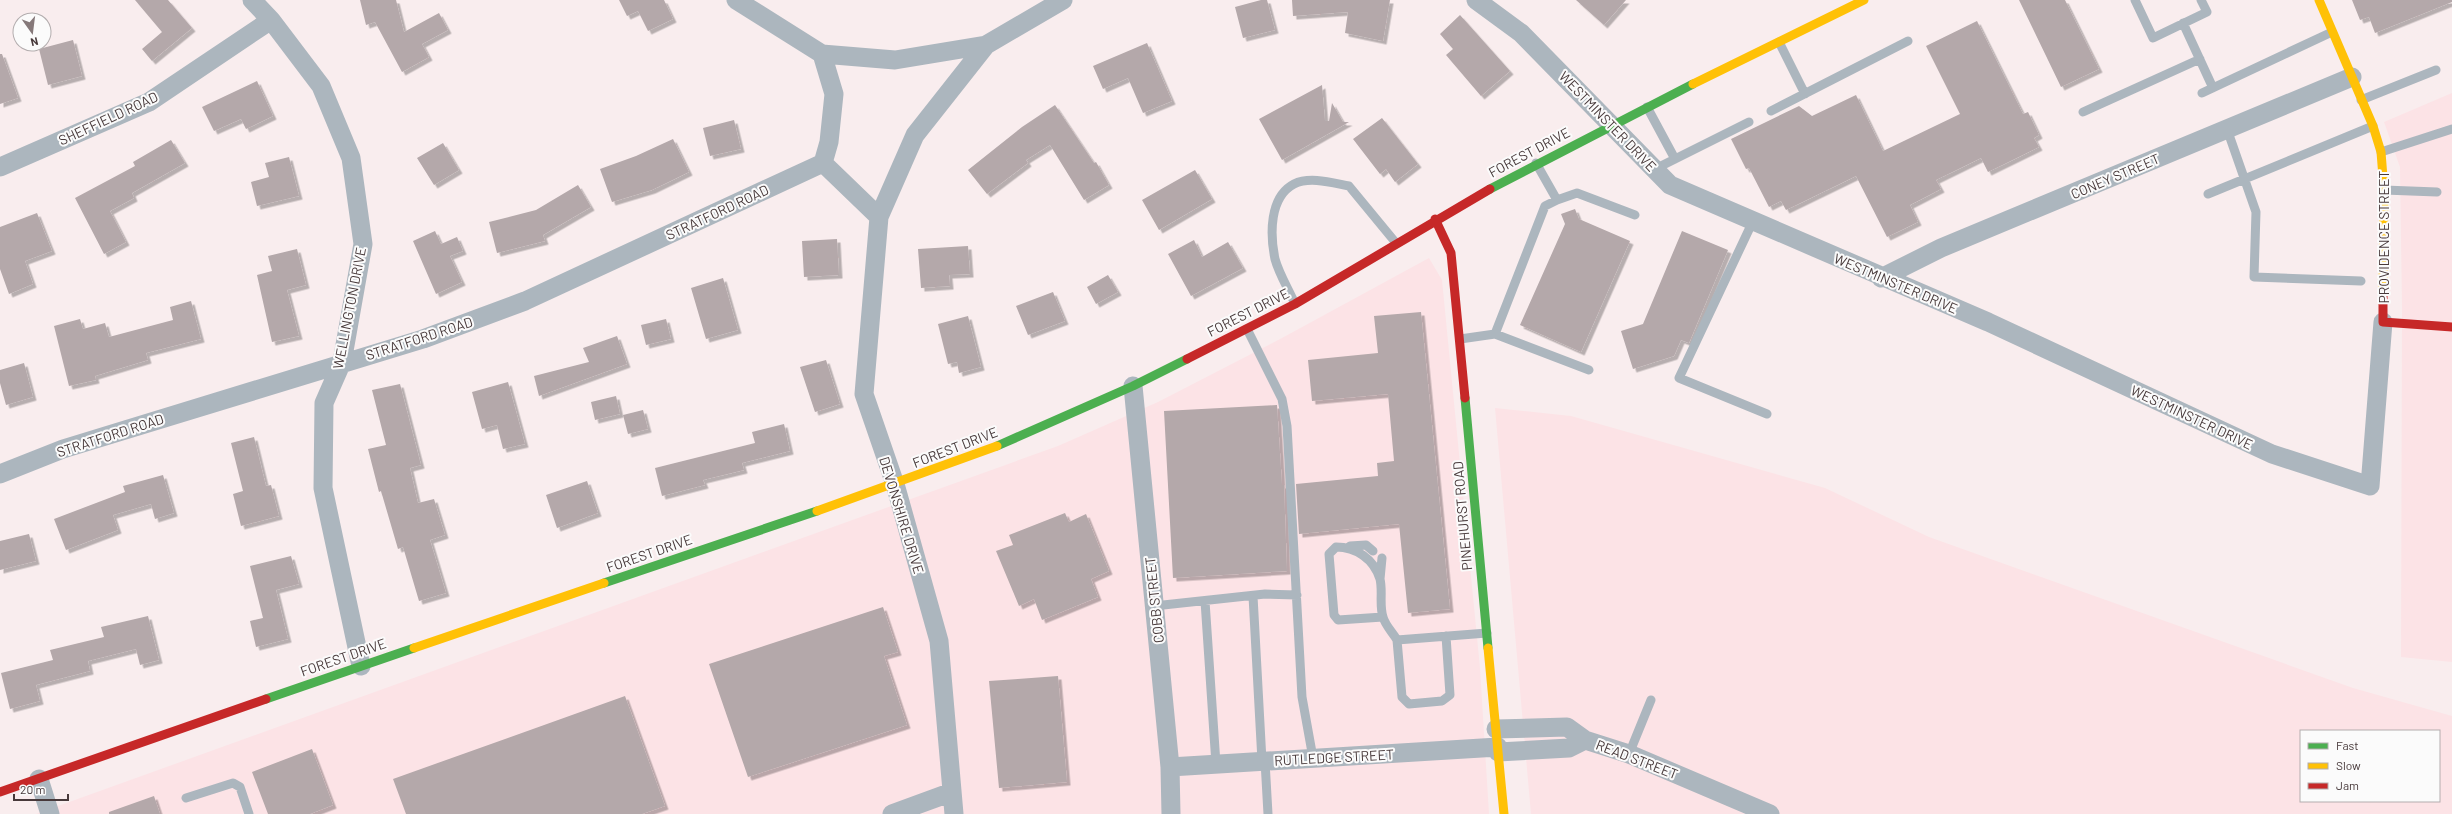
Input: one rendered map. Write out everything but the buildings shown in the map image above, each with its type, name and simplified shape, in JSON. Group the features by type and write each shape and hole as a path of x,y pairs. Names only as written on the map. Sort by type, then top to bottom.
{"main road":[{"name":"FOREST DRIVE","path":"0,792 361,666 895,484 1019,438 1133,386 1247,329 1295,304 1435,219 1536,164 1612,124 1864,0"},
{"name":"PROVIDENCE STREET","path":"2319,0 2373,126 2381,152 2384,190 2383,322"},
{"name":"PINEHURST ROAD","path":"1435,219 1451,253 1504,814"},
{"path":"2383,322 2452,327"}],"street":[{"name":"WELLINGTON DRIVE","path":"252,0 271,20 321,86 351,158 363,244 342,362 324,403 323,488 361,666"},
{"path":"736,0 822,54 895,60 986,45 1063,0"},
{"name":"WESTMINSTER DRIVE","path":"1476,0 1521,33 1612,124 1670,185 1880,278 1988,322 2272,454 2370,486"},
{"name":"SHEFFIELD ROAD","path":"0,167 149,102 271,20"},
{"name":"DEVONSHIRE DRIVE","path":"954,814 940,641 895,484 864,394 879,217 915,135 986,45"},
{"path":"822,54 834,94 829,142 823,163 879,217"},
{"name":"CONEY STREET","path":"1880,278 1941,248 2352,77"},
{"name":"STRATFORD ROAD","path":"0,474 63,449 342,362 423,339 525,301 823,163"},
{"name":"PROVIDENCE STREET","path":"2370,486 2383,322"},
{"name":"COBB STREET","path":"1133,386 1170,767 1171,814"},
{"name":"READ STREET","path":"1498,743 1567,727 1585,740 1629,754 1770,814"},
{"name":"RUTLEDGE STREET","path":"1170,767 1313,758 1498,743"},
{"path":"39,779 50,814"},
{"path":"892,814 952,792"}],"lane":[{"path":"2135,0 2153,38 2207,12 2201,0"},
{"path":"2183,23 2213,88"},
{"path":"2202,93 2332,32"},
{"path":"1771,112 1908,41"},
{"path":"1780,42 1805,94"},
{"path":"2083,112 2200,59"},
{"path":"2361,100 2436,70"},
{"path":"1647,107 1674,159"},
{"path":"1654,169 1749,122"},
{"path":"2208,194 2373,126"},
{"path":"2228,129 2256,212 2254,277 2361,281"},
{"path":"2381,152 2452,129"},
{"path":"1536,164 1557,200"},
{"path":"1295,304 1275,259 1272,220 1278,197 1295,183 1320,180 1349,186 1396,243"},
{"path":"2384,190 2437,192"},
{"path":"1495,334 1545,206 1576,193 1635,215"},
{"path":"1753,221 1679,378 1767,414"},
{"path":"1247,329 1282,399 1287,426 1302,696 1313,758"},
{"path":"1460,339 1495,334 1589,370"},
{"path":"1373,551 1366,545 1336,547 1329,554 1334,615 1338,620 1383,616"},
{"path":"1346,547 1359,551 1370,562 1380,579"},
{"path":"1382,558 1380,579 1383,616 1397,640 1402,697 1409,704 1442,701 1450,695 1446,636"},
{"path":"1154,606 1253,596 1296,595"},
{"path":"1253,596 1268,814"},
{"path":"1205,601 1216,764"},
{"path":"1397,640 1487,633"},
{"path":"1629,754 1651,700"},
{"path":"186,798 233,783 240,787 249,814"}],"shaded area":[{"path":"2452,93 2452,662 2401,657 2402,308 2400,167 2384,122"},
{"path":"1429,258 1442,280 1480,668 1489,814 36,814 1058,446 1158,402 1282,338"},
{"path":"1495,408 1571,416 1825,488 1929,537 2353,688 2452,716 2452,814 1531,814"}],"traffic: fast":[{"path":"1490,189 1693,84"},
{"path":"997,446 1133,386 1187,359"},
{"path":"1465,398 1488,648"},
{"path":"604,583 817,511"},
{"path":"266,699 414,648"}],"traffic: slow":[{"path":"1693,84 1864,0"},
{"path":"2319,0 2373,126 2381,152 2384,190 2383,294"},
{"path":"817,511 997,446"},
{"path":"414,648 604,583"},
{"path":"1488,648 1504,814"}],"traffic: jam":[{"path":"1187,359 1295,304 1490,189"},
{"path":"1435,219 1451,253 1465,398"},
{"path":"2383,294 2383,322 2452,327"},
{"path":"0,792 266,699"}]}
